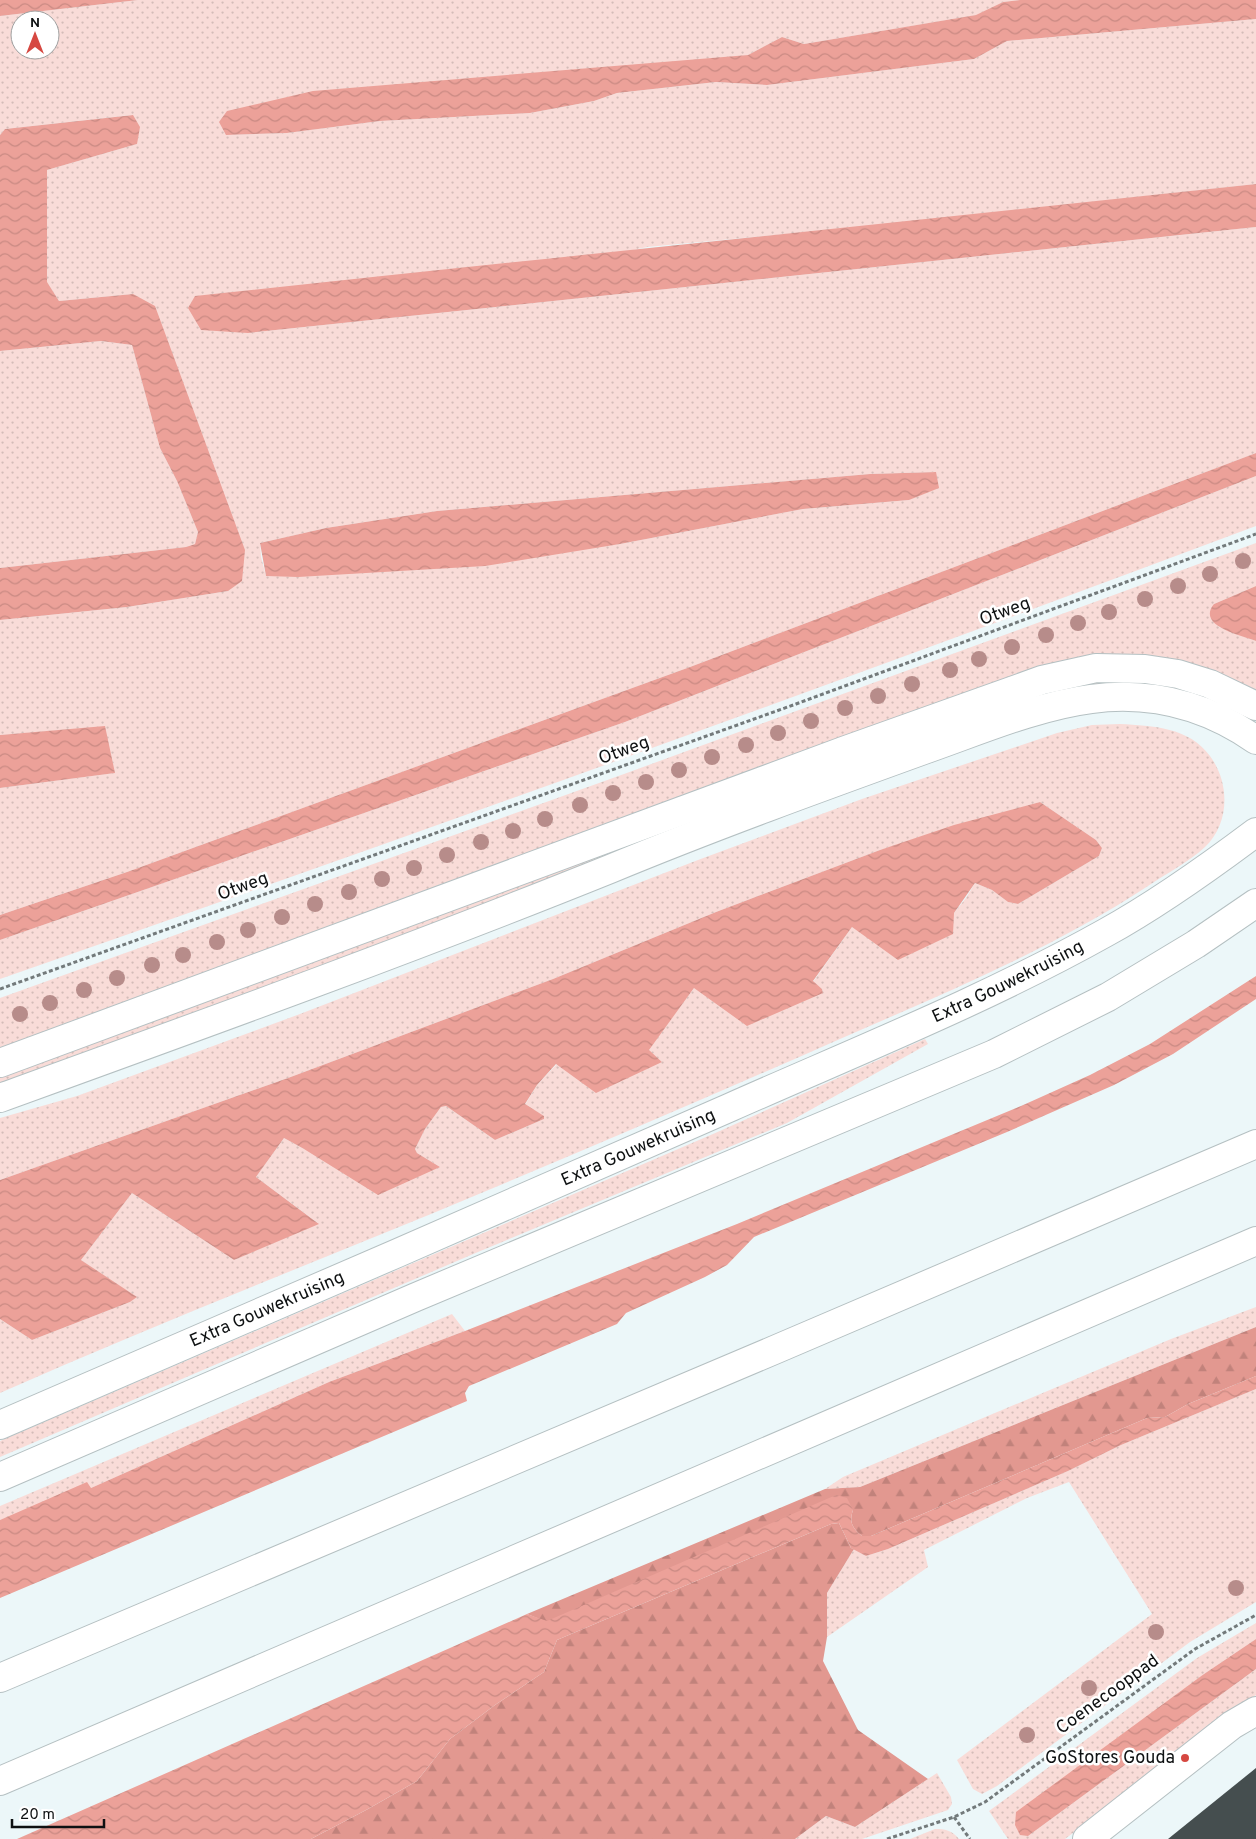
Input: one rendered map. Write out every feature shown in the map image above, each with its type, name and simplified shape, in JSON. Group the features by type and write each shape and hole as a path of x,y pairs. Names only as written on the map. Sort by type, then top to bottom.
{"main road":[{"path":"0,1062 846,750 1042,680 1096,668 1145,668 1178,674 1210,684 1256,706"},
{"path":"0,1098 413,947 741,817 994,726 1056,706 1088,699 1110,697 1154,698 1175,702 1212,715 1256,740"},
{"name":"Extra Gouwekruising","path":"0,1425 547,1189 1008,984 1132,917 1205,869 1256,832"},
{"path":"0,1477 425,1293 994,1054 1067,1019 1115,993 1196,944 1256,903"},
{"path":"0,1678 1256,1144"},
{"path":"0,1781 1256,1241"},
{"path":"1087,1839 1232,1725 1256,1711"}],"path":[{"name":"Otweg","path":"0,989 796,704 1256,534"},
{"name":"Coenecooppad","path":"888,1839 954,1816 985,1802 1195,1649 1256,1615"},
{"path":"954,1816 970,1839"}],"shaded area":[{"path":"138,0 1020,0 1003,2 977,15 804,44 782,37 748,55 226,135 287,133 380,121 530,113 594,101 617,93 716,82 767,85 974,59 1007,41 1256,19 1256,184 871,226 647,247 248,333 1256,227 1256,453 690,667 127,872 0,915 0,788 114,773 104,727 0,735 0,620 127,607 228,591 133,294 59,301 47,283 47,170 137,144 132,115 5,129 0,135 0,16 10,15 10,60 60,60 60,10 52,10","holes":["935,472 909,500 803,509 620,544 266,576 261,557 260,543 326,528 437,511 870,474"]},
{"path":"101,341 132,345 160,448 177,481 198,532 195,544 186,547 0,568 0,351"},
{"path":"1256,476 1256,526 629,756 315,869 0,979 0,940 625,722"},
{"path":"1256,543 1256,586 1214,604 1219,627 1256,641 1256,693 1148,658 0,1050 0,998 624,774"},
{"path":"1089,680 1172,683 1227,703 1224,710 1146,687 576,871 0,1087 0,1072 1046,689"},
{"path":"1120,724 1157,727 1192,739 1210,756 1217,767 1224,790 1224,803 1223,815 1219,826 1205,847 1185,863 1112,909 997,969 738,1084 482,1193 161,1324 0,1393 0,1319 32,1340 130,1302 136,1297 81,1260 132,1193 234,1260 318,1223 256,1177 284,1138 304,1149 440,1167 417,1153 415,1149 425,1129 441,1107 446,1106 495,1140 544,1119 544,1116 525,1105 537,1085 557,1064 662,1062 648,1050 694,988 823,993 822,989 813,982 852,927 954,913 975,883 992,890 1008,902 1018,904 1099,856 1102,848 1096,840 1040,802 880,850 716,912 553,979 288,1078 0,1180 0,1118 77,1096 300,1014 698,860 862,799 1057,733 1092,725"},
{"path":"925,1039 928,1044 787,1123 478,1252 0,1457 0,1441 713,1134"},
{"path":"1256,1307 1256,1327 860,1487 825,1489 843,1477 1171,1339"},
{"path":"452,1314 465,1331 329,1382 91,1488 0,1520 0,1506"},
{"path":"1256,1389 1256,1602 1190,1642 997,1786 982,1794 973,1789 957,1760 1152,1614 1069,1482 1027,1498 924,1550 928,1567 827,1637 827,1593 854,1549 866,1556 888,1549 1068,1471 1121,1445"},
{"path":"1256,1623 1256,1639 1204,1674 1028,1836 1256,1669 1256,1695 1065,1839 1008,1839 989,1811 1197,1658"},
{"path":"937,1773 951,1797 952,1804 948,1810 862,1839 795,1839 826,1816 855,1827"},
{"path":"935,1829 948,1831 959,1839 910,1839"}],"green space":[{"path":"1256,1327 1256,1376 1188,1404 1165,1417 1147,1418 871,1536 862,1536 856,1530 851,1521 853,1510 547,1622 527,1614 825,1489 860,1487"},
{"path":"839,1523 851,1548 854,1549 827,1593 827,1637 823,1661 858,1730 928,1779 855,1827 826,1816 795,1839 311,1839 417,1781 450,1739 495,1705 544,1672 557,1640 831,1524"}],"water":[{"path":"0,0 138,0 52,10 10,10 10,15 0,16"},
{"path":"1020,0 1256,0 1256,19 1007,41 974,59 767,85 716,82 617,93 594,101 530,113 380,121 287,133 226,135 219,122 227,111 313,91 748,55 782,37 804,44 976,15 1003,2"},
{"path":"133,115 140,127 137,144 47,170 47,282 59,301 133,294 155,306 245,550 242,581 228,591 127,607 0,620 0,568 186,547 195,544 198,532 177,481 160,448 132,345 101,341 0,351 0,135 5,129"},
{"path":"1256,184 1256,227 248,333 201,330 188,308 195,296"},
{"path":"1256,453 1256,476 625,722 0,940 0,915 127,872 690,667"},
{"path":"936,472 939,488 909,500 803,509 620,544 485,566 298,577 266,576 260,543 326,528 437,511 870,474"},
{"path":"1256,586 1256,641 1215,624 1210,612 1214,604"},
{"path":"105,726 115,773 0,788 0,735"},
{"path":"1040,802 1096,840 1102,848 1099,856 1018,904 1008,902 992,890 975,883 954,913 953,934 898,960 852,927 813,981 822,989 823,993 747,1026 694,988 649,1050 662,1062 596,1093 556,1064 537,1085 525,1104 544,1116 544,1119 495,1140 446,1106 441,1107 425,1129 415,1149 417,1153 440,1167 378,1195 284,1138 256,1177 319,1224 234,1260 132,1193 81,1260 137,1297 130,1302 32,1340 0,1319 0,1180 288,1078 553,979 716,912 880,850 954,825"},
{"path":"1256,976 1256,999 1173,1054 1114,1085 1007,1132 754,1237 727,1265 626,1313 617,1324 469,1386 465,1393 467,1401 0,1598 0,1520 87,1482 91,1488 329,1382 465,1331 737,1224 1021,1106 1090,1075 1150,1044"},
{"path":"1256,1376 1256,1389 1121,1445 1068,1471 888,1549 866,1556 851,1548 839,1523 831,1524 557,1640 544,1672 495,1705 450,1739 417,1781 311,1839 17,1839 527,1614 547,1621 836,1495 847,1498 853,1510 851,1521 856,1530 862,1536 871,1536 1147,1418 1165,1417 1188,1404"},
{"path":"1256,1639 1256,1669 1028,1836 1020,1835 1015,1825 1016,1812 1204,1674"}],"building":[{"path":"1256,1768 1256,1839 1168,1839"}],"place":[{"name":"GoStores Gouda","path":"1185,1758"}]}
